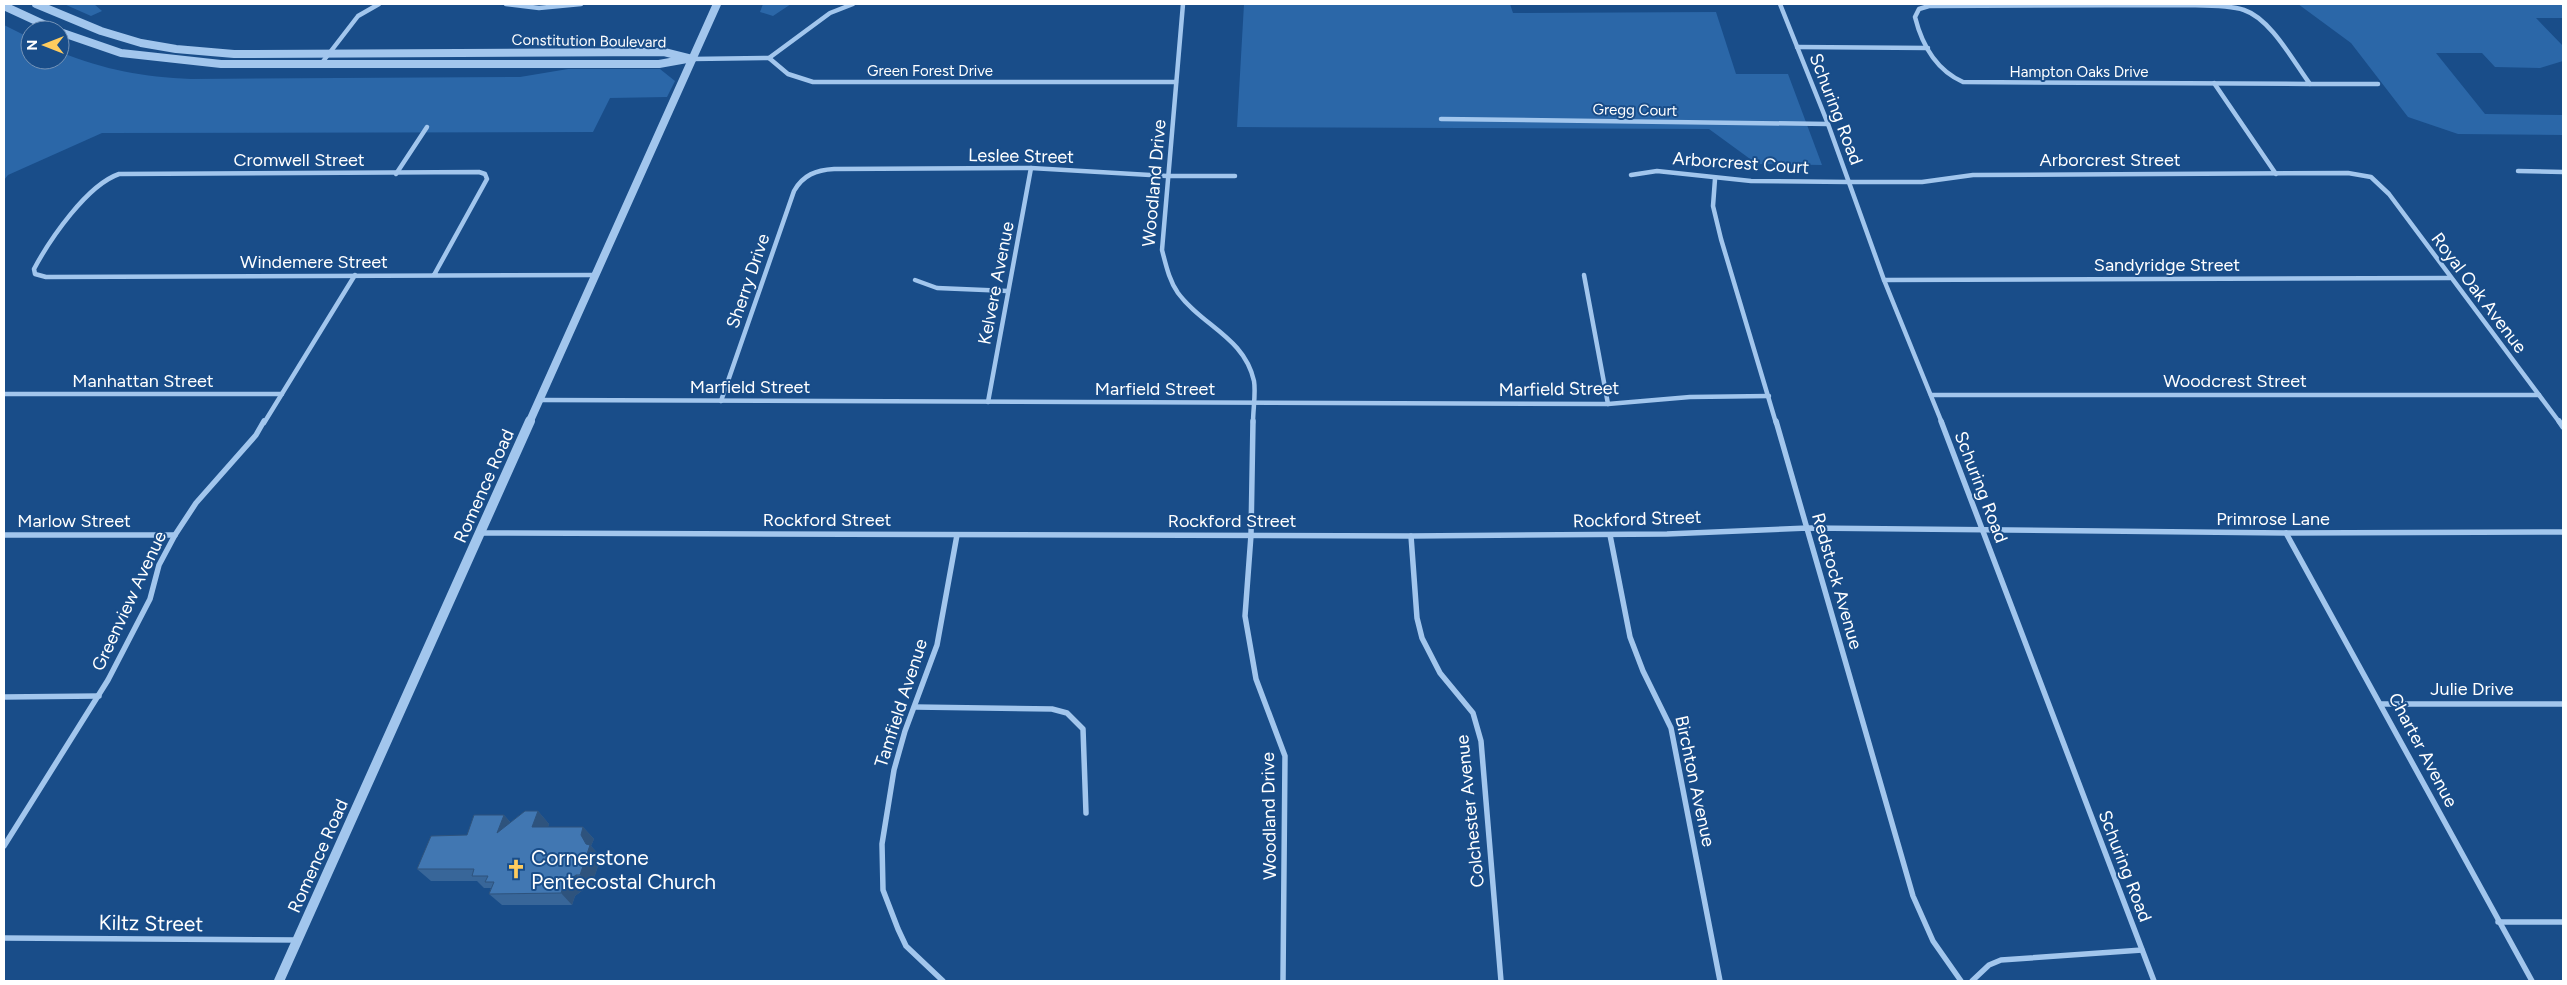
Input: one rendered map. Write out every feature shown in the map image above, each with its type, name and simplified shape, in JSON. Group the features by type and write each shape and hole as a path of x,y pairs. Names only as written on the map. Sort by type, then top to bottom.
{"street":[{"name":"Constitution Boulevard","path":"36,4 115,36 142,43 190,51 234,54 664,52 692,59"},
{"path":"321,65 358,16 379,4"},
{"path":"506,4 539,8 581,4"},
{"name":"Romence Road","path":"279,981 717,4"},
{"path":"692,59 769,58 830,13 853,4"},
{"name":"Woodland Drive","path":"1183,4 1161,235 1163,264 1167,277 1182,299 1195,312 1225,334 1245,355 1251,366 1254,403 1250,534 1245,616 1251,659 1286,756 1282,981"},
{"name":"Schuring Road","path":"1780,4 1828,124 1884,280 1931,395 2154,981"},
{"path":"4,6 34,20"},
{"name":"Hampton Oaks Drive","path":"2310,84 2266,23 2248,11 2223,6 1929,6 1919,9 1915,17 1940,70 1949,77 1962,82 2310,84 2378,84"},
{"name":"Constitution Boulevard","path":"70,35 121,53 221,64 659,64 692,59"},
{"path":"1797,47 1928,48"},
{"name":"Green Forest Drive","path":"769,58 784,72 799,80 813,82 1176,82"},
{"path":"2214,83 2276,174"},
{"name":"Gregg Court","path":"1441,119 1828,124"},
{"path":"396,174 427,127"},
{"name":"Leslee Street","path":"808,175 820,170 834,169 1031,168 1168,176 1235,176"},
{"name":"Kelvere Avenue","path":"988,402 1031,168"},
{"name":"Arborcrest Court","path":"1631,175 1658,171 1714,178 1849,182"},
{"path":"2518,171 2563,172"},
{"name":"Cromwell Street","path":"34,272 41,254 96,187 114,176 479,172 485,174 487,179 434,275"},
{"name":"Arborcrest Street","path":"1849,182 1922,182 1973,175 2348,173 2371,177"},
{"name":"Sherry Drive","path":"721,401 794,191 801,180 808,175"},
{"name":"Royal Oak Avenue","path":"2371,177 2389,194 2563,427"},
{"name":"Redstock Avenue","path":"1714,178 1713,206 1721,239 1808,528 1918,912 1934,947 1961,981"},
{"name":"Windemere Street","path":"34,272 39,276 46,277 596,275"},
{"name":"Greenview Avenue","path":"4,846 99,696 150,599 159,565 175,535 196,503 256,435 355,275"},
{"path":"1584,276 1608,404"},
{"name":"Sandyridge Street","path":"1884,280 2450,278"},
{"path":"916,280 937,288 1008,291"},
{"name":"Manhattan Street","path":"4,394 282,394"},
{"name":"Woodcrest Street","path":"1931,395 2539,395"},
{"name":"Marfield Street","path":"540,400 1608,404 1690,397 1769,396"},
{"name":"Rockford Street","path":"481,533 1411,536 1610,535 1808,528 1983,531"},
{"name":"Primrose Lane","path":"1983,531 2563,532"},
{"name":"Charter Avenue","path":"2286,533 2382,704 2498,922 2532,981"},
{"name":"Marlow Street","path":"4,534 175,535"},
{"name":"Tamfield Avenue","path":"943,981 906,946 883,890 882,844 894,770 905,731 937,645 958,535"},
{"name":"Birchton Avenue","path":"1610,535 1629,634 1643,671 1665,710 1671,728 1720,981"},
{"name":"Colchester Avenue","path":"1411,536 1417,618 1422,638 1440,672 1473,713 1481,740 1501,981"},
{"path":"4,697 99,696"},
{"name":"Julie Drive","path":"2382,704 2563,704"},
{"path":"915,707 1038,707 1067,713 1083,728 1086,813"},
{"path":"2498,922 2563,922"},
{"name":"Kiltz Street","path":"4,938 298,940"},
{"path":"1972,981 1989,965 2001,960 2142,950"}],"shaded area":[{"path":"64,4 94,4 102,11 91,16"},
{"path":"763,4 791,4 773,16 760,12"},
{"path":"1244,4 1510,4 1513,13 1716,12 1736,74 1788,74 1822,165 1757,164 1709,129 1237,127"},
{"path":"2298,4 2563,4 2563,18 2536,18 2563,46 2563,61 2540,68 2495,67 2482,53 2436,53 2485,114 2563,115 2563,135 2458,134 2408,117 2351,43"},
{"path":"4,25 20,33 20,70 70,70 70,56 124,72 191,79 520,77 568,69 660,69 675,81 667,97 610,98 593,132 102,133 8,175 4,180"}],"building":[{"name":"Cornerstone Pentecostal Church","path":"525,811 538,811 532,827 583,827 581,835 586,844 590,845 580,875 576,875 564,884 561,893 489,894 494,882 485,882 488,876 472,876 474,869 417,869 431,836 467,835 474,815 504,815 497,833"}],"place":[{"name":"Cornerstone Pentecostal Church","path":"516,869"}]}
